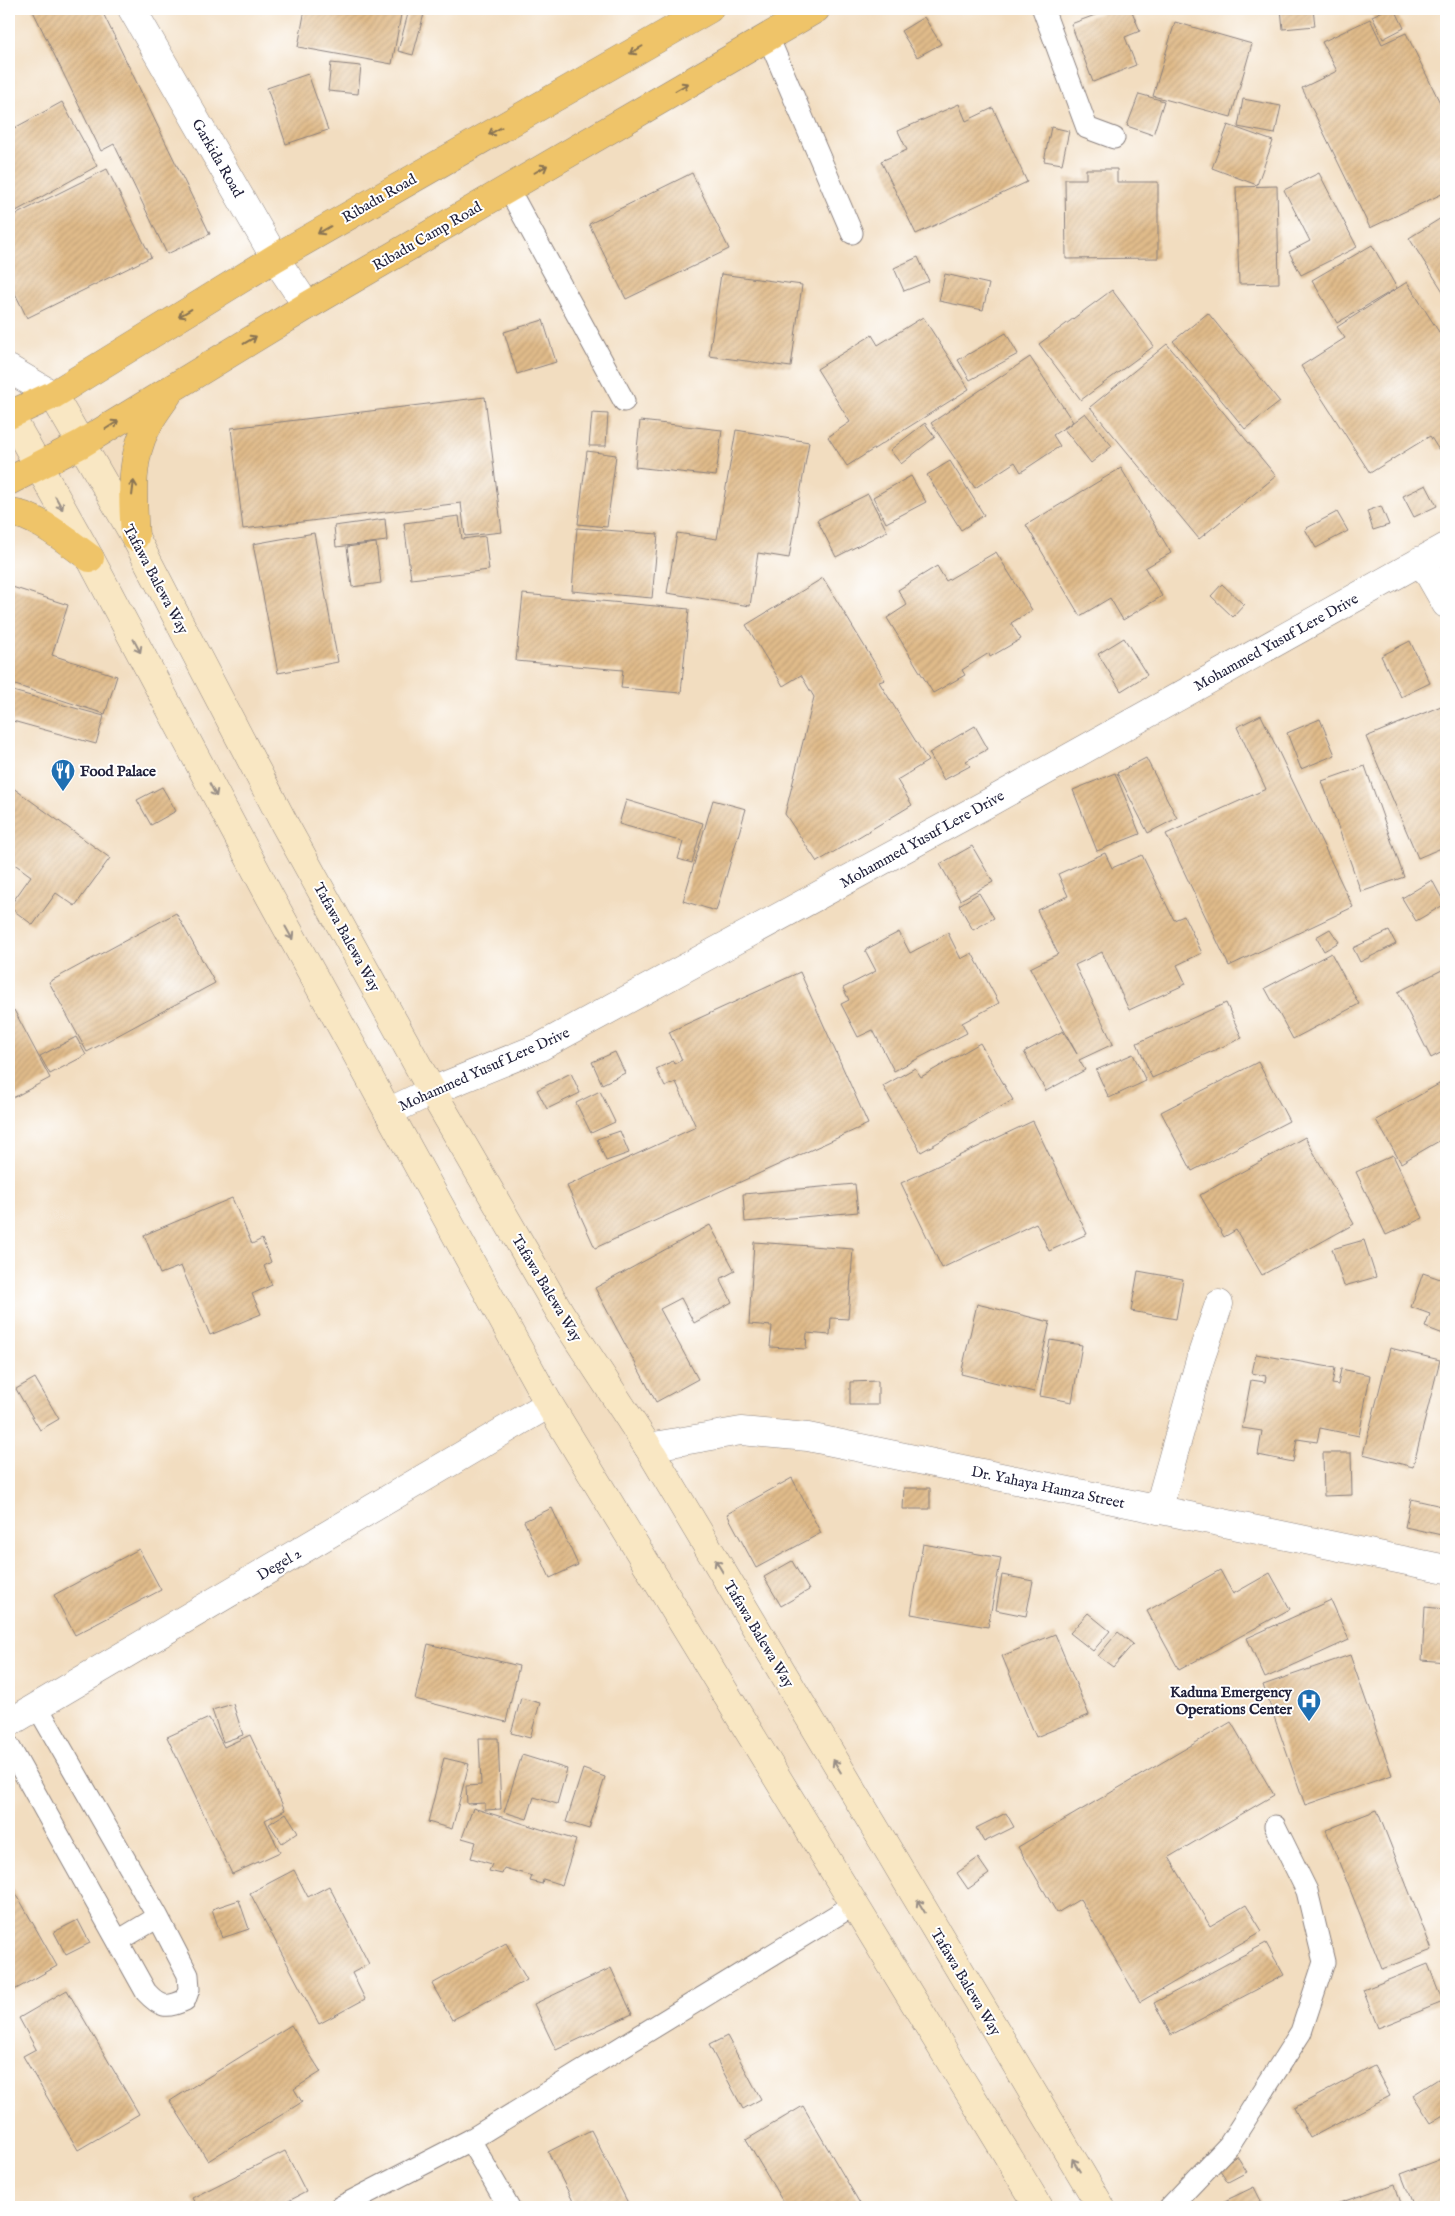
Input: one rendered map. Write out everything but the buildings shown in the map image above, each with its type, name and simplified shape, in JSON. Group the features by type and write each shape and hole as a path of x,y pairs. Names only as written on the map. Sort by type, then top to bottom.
{"main road":[{"name":"Ribadu Road","path":"9,411 53,395 275,258 709,9"},
{"name":"Ribadu Camp Road","path":"9,481 81,444 307,306 816,9"},
{"path":"135,537 132,497 138,452 146,427 172,388"},
{"name":"Tafawa Balewa Way","path":"53,395 135,537 285,825 432,1091 561,1314 648,1447 1101,2207"},
{"path":"9,411 90,558 270,897 549,1404 1039,2207"},
{"path":"9,514 20,513 54,533 90,558"}],"street":[{"name":"Garkida Road","path":"132,9 275,258 307,306"},
{"name":"Tafawa Balewa Way","path":"9,369 53,395"},
{"name":"Mohammed Yusuf Lere Drive","path":"388,1112 432,1091 540,1047 990,802 1446,546"},
{"path":"1422,560 1446,604"},
{"path":"1158,1510 1200,1360 1219,1304"},
{"name":"Degel 2","path":"9,1723 549,1404"},
{"name":"Dr. Yahaya Hamza Street","path":"648,1447 741,1431 808,1437 1446,1569"}],"lane":[{"path":"1043,9 1087,128 1114,138"},
{"path":"768,36 852,233"},
{"path":"508,188 624,401"},
{"path":"9,1746 146,1992 157,2003 171,2007 185,2000 190,1989 188,1975 158,1917 38,1706"},
{"path":"1170,2207 1229,2145 1301,2032 1324,1962 1307,1891 1275,1826"},
{"path":"340,2207 470,2140 855,1904"},
{"path":"118,1941 158,1917"},
{"path":"470,2140 509,2207"}],"place":[{"name":"Food Palace","path":"63,792"},
{"name":"Kaduna Emergency Operations Center","path":"1309,1722"}]}
